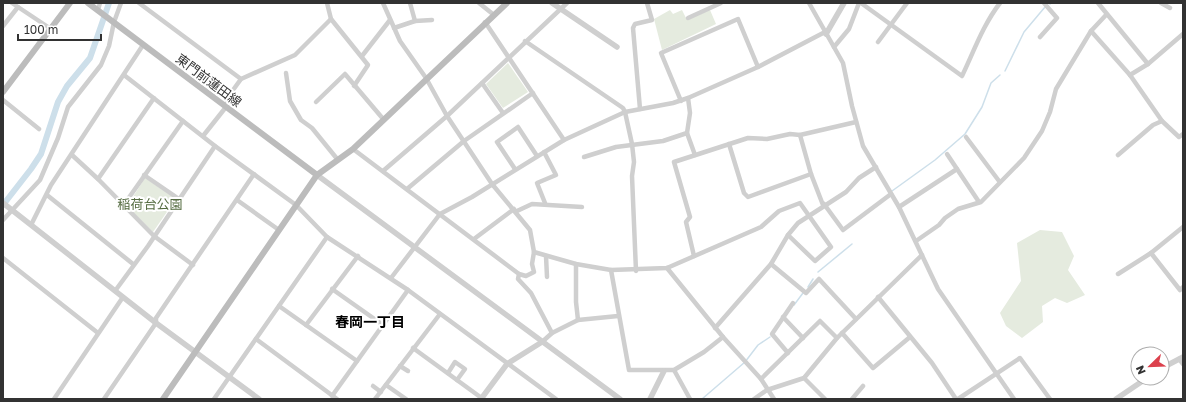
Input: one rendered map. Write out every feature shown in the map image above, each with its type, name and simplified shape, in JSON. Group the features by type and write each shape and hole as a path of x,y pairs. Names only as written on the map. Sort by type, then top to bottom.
{"main road":[{"path":"3,92 70,3"},
{"name":"東門前蓮田線","path":"88,3 317,175"},
{"path":"163,399 317,175 353,148 384,120 426,78 507,3"}],"street":[{"path":"12,3 51,29"},
{"path":"99,11 100,3"},
{"path":"3,220 11,209 40,180 58,138 68,108 101,65 109,46 114,22 121,3"},
{"path":"139,3 241,80"},
{"path":"326,3 331,19 368,65 354,86"},
{"path":"353,148 519,274 526,276 534,272 532,264 534,252 530,230 492,184 464,141 426,78 400,41 383,3"},
{"path":"410,3 415,21"},
{"path":"479,3 494,15"},
{"path":"552,3 616,47"},
{"path":"384,171 448,116 567,3"},
{"path":"640,109 633,28 635,24 652,20 646,3"},
{"path":"688,18 721,3"},
{"path":"809,3 843,63 863,146 899,207 938,289 1014,399"},
{"path":"391,278 440,214 564,140 625,112 681,101 758,67 826,33 844,3"},
{"path":"834,47 849,29 860,3 962,76 984,27 1000,3"},
{"path":"878,42 892,26 907,3"},
{"path":"1040,37 1057,18 1044,3"},
{"path":"1098,3 1148,64"},
{"path":"1160,3 1170,8"},
{"path":"3,26 18,7"},
{"path":"916,241 939,225 945,218 958,209 980,202 992,192 999,181 1024,158 1036,141 1050,112 1056,89 1091,30 1106,14"},
{"path":"203,136 241,80 267,66 295,55 331,19"},
{"path":"681,101 661,53 738,19 758,67"},
{"path":"362,56 390,20"},
{"path":"394,28 415,21 432,20"},
{"path":"485,22 564,140"},
{"path":"1091,30 1130,75 1162,121 1179,137 1183,134"},
{"path":"1130,75 1148,64 1183,34"},
{"path":"526,41 623,108 625,112 632,144 636,271"},
{"path":"31,225 47,195 143,44"},
{"path":"286,73 290,101 301,120 312,128 338,160"},
{"path":"316,102 345,74 384,120"},
{"path":"124,75 215,146 296,205 328,237 408,290 556,399"},
{"path":"482,83 503,113"},
{"path":"407,189 464,141 533,93"},
{"path":"98,179 154,98"},
{"path":"688,98 690,113 687,134 695,155"},
{"path":"3,100 39,129"},
{"path":"123,206 183,121"},
{"path":"1118,155 1153,125 1162,121"},
{"path":"694,256 686,222 690,217 674,162 748,138 767,139 790,134 800,135 856,122"},
{"path":"515,169 497,142 518,127 537,156"},
{"path":"584,157 616,147 663,141 687,134"},
{"path":"800,135 811,174 824,205 843,230 891,194"},
{"path":"966,137 999,181"},
{"path":"730,144 744,192 748,197 811,174"},
{"path":"115,291 215,146"},
{"path":"544,152 556,175 537,183 545,203"},
{"path":"947,154 980,202"},
{"path":"72,155 154,236 193,265"},
{"path":"715,328 772,264 788,235 798,223 808,215 846,192 859,178 876,167"},
{"path":"899,207 957,169"},
{"path":"104,399 156,323 156,318 254,174"},
{"path":"144,175 179,198"},
{"path":"317,175 620,399"},
{"path":"47,195 134,264"},
{"path":"237,200 279,230"},
{"path":"3,203 195,353 259,399"},
{"path":"474,239 515,210 532,204 545,203 582,207"},
{"path":"534,252 576,264 611,270 636,271 667,268 761,227 779,210 800,203 831,247 815,261 788,235"},
{"path":"1118,274 1151,253 1183,226"},
{"path":"214,399 328,237"},
{"path":"1151,253 1180,290 1183,287"},
{"path":"754,399 767,390 804,378 837,338 922,255"},
{"path":"306,325 358,256"},
{"path":"546,256 547,277"},
{"path":"3,266 5,259 98,333"},
{"path":"576,264 576,302 578,320"},
{"path":"772,264 806,293 819,279 856,319"},
{"path":"667,268 722,337 761,380 774,399"},
{"path":"611,270 618,316 629,370 674,370 704,352 722,337"},
{"path":"519,274 518,279 531,294 552,333"},
{"path":"332,289 383,325"},
{"path":"256,339 334,397 357,361 408,290"},
{"path":"54,399 123,297"},
{"path":"878,297 932,363 957,399 1020,358 1050,399"},
{"path":"788,353 772,334 793,303"},
{"path":"279,306 357,361"},
{"path":"375,399 440,314"},
{"path":"413,348 482,399 507,364 542,342 552,333 578,320 618,316"},
{"path":"783,317 803,338"},
{"path":"761,380 820,321 837,338"},
{"path":"842,333 873,368 910,337"},
{"path":"1170,365 1182,360"},
{"path":"448,373 455,362 465,369 458,380"},
{"path":"400,366 408,371"},
{"path":"674,370 690,399"},
{"path":"650,399 664,371"},
{"path":"804,378 825,399"},
{"path":"386,384 406,399"},
{"path":"373,386 381,392"},
{"path":"852,399 863,386"},
{"path":"1116,399 1135,386"}],"green space":[{"path":"670,10 673,14 682,10 687,20 710,10 716,24 662,50 654,19"},
{"path":"508,63 528,92 503,108 486,84"},
{"name":"稲荷台公園","path":"145,178 176,199 153,232 127,206"},
{"path":"1040,230 1062,232 1074,256 1068,270 1085,295 1067,303 1055,298 1042,306 1043,322 1022,338 1006,326 1000,313 1021,281 1017,243"}],"waterway":[{"path":"3,205 41,154 58,102 67,86 90,58 109,3"},
{"path":"1005,71 1024,32 1045,7"},
{"path":"892,191 935,160 965,134 982,107 991,83 1000,75"},
{"path":"818,272 852,244"},
{"path":"808,287 813,279"},
{"path":"794,305 803,293"},
{"path":"702,399 745,362 758,345 770,337"}],"district":[{"name":"春岡一丁目","path":"370,321"}]}
